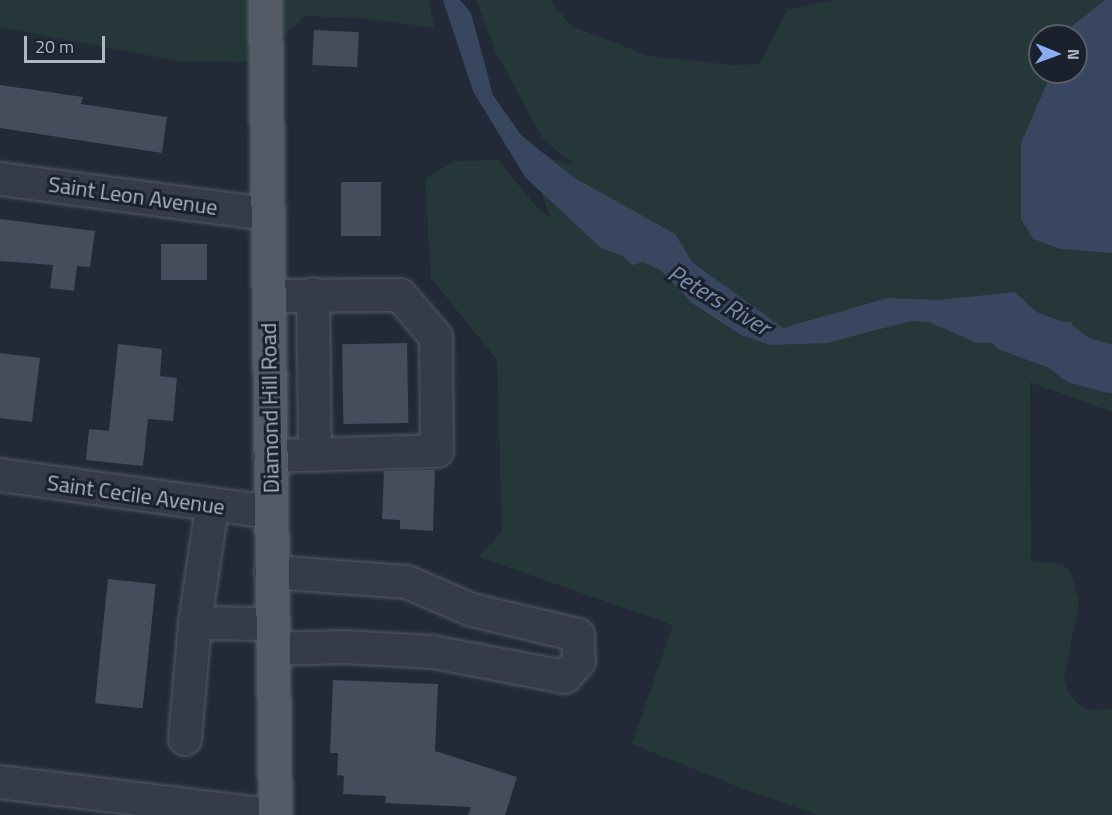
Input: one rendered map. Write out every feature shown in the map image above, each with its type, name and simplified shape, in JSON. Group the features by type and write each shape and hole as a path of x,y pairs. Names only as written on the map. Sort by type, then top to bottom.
{"main road":[{"name":"Diamond Hill Road","path":"265,0 275,815"}],"street":[{"name":"Saint Leon Avenue","path":"0,178 267,214"},
{"path":"313,294 315,455"},
{"path":"269,296 400,295 436,337 437,452 270,456"},
{"name":"Saint Cecile Avenue","path":"0,476 212,507 271,512"},
{"path":"185,739 195,623 212,507"},
{"path":"195,623 344,647 453,656 565,677 579,661 578,635 466,608 407,582 271,572"},
{"path":"453,656 466,608"},
{"path":"0,782 267,815"}],"shaded area":[{"path":"0,0 429,0 434,28 363,18 305,16 255,62 178,61 0,27"},
{"path":"476,0 550,0 571,26 649,56 731,65 759,64 787,10 833,0 1105,0 1074,24 1028,24 1028,84 1047,84 1029,126 1061,249 1112,253 1112,412 1030,382 1031,561 1062,564 1070,571 1079,603 1064,678 1068,692 1079,705 1090,710 1112,709 1112,815 819,815 749,791 632,744 673,625 479,557 502,531 497,360 431,278 425,179 454,161 498,160 534,204 551,218 541,192 542,163 557,160 574,165 543,139 496,53"}],"water":[{"path":"443,0 460,0 471,13 493,95 521,135 573,177 675,234 693,263 783,328 888,298 938,300 1015,292 1046,321 1072,322 1072,371 1012,342 977,343 929,322 910,321 827,343 771,345 741,335 692,303 662,271 643,262 633,265 621,255 601,248 525,177 473,91"},
{"path":"1105,0 1112,0 1112,253 1061,249 1033,239 1021,219 1021,143 1047,84 1088,84 1088,24 1074,24"}],"building":[{"path":"314,30 359,32 357,67 312,65"},
{"path":"0,85 83,97 81,104 167,117 162,153 0,128"},
{"path":"341,182 381,182 381,236 341,236"},
{"path":"0,219 95,231 90,267 77,266 74,291 50,288 53,265 0,261"},
{"path":"161,244 207,244 207,280 161,280"},
{"path":"407,343 408,423 343,424 342,344"},
{"path":"118,344 162,349 160,376 177,378 173,421 148,419 143,466 86,460 89,429 109,431"},
{"path":"0,353 40,358 32,422 0,418"},
{"path":"435,470 433,531 400,529 400,520 382,519 384,471"},
{"path":"108,579 156,584 143,708 95,703"},
{"path":"333,680 438,684 435,751 517,777 505,815 468,815 471,807 385,803 386,796 343,794 344,776 337,775 338,753 330,753"}],"waterway":[{"name":"Peters River","path":"1012,329 1060,346 1078,360 1112,369"}]}
